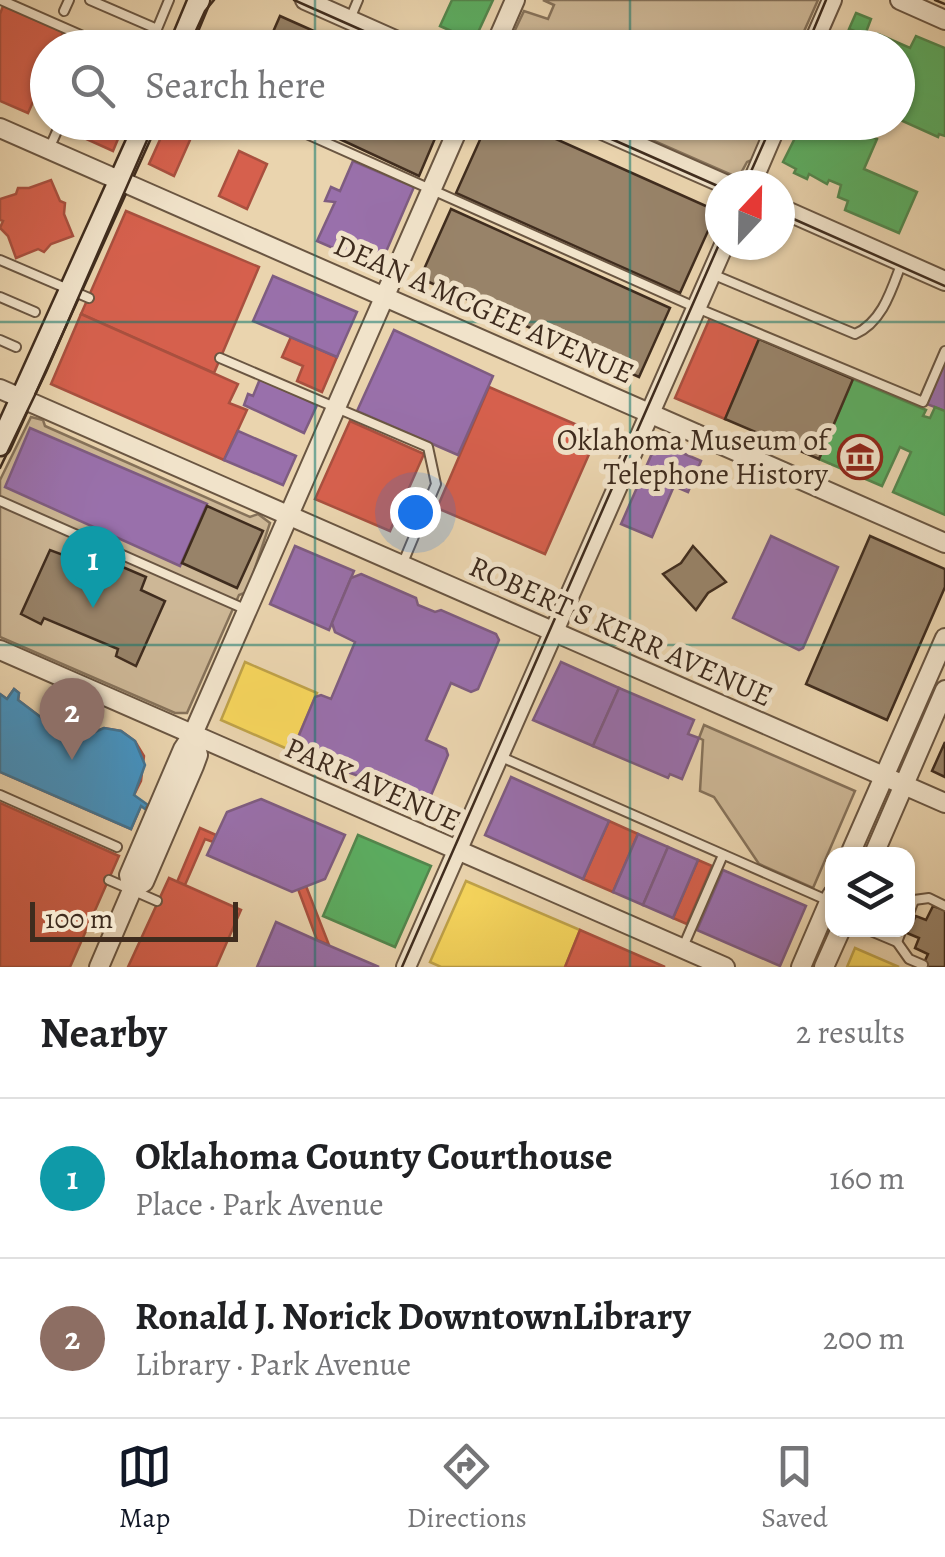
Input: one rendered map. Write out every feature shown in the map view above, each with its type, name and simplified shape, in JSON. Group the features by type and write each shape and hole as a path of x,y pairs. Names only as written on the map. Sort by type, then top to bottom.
{"main road":[{"path":"186,30 199,0"},
{"path":"189,30 212,0"},
{"path":"0,445 80,295 138,140"}],"street":[{"path":"306,0 372,30"},
{"path":"502,30 515,0"},
{"path":"819,30 832,0"},
{"path":"900,0 945,20"},
{"name":"DEAN A MCGEE AVENUE","path":"0,128 945,542"},
{"path":"99,967 132,890 129,875 453,140"},
{"path":"625,140 705,175"},
{"path":"757,170 770,140"},
{"path":"795,215 945,281"},
{"path":"406,967 718,260"},
{"name":"ROBERT S KERR AVENUE","path":"0,390 945,802"},
{"path":"853,847 945,638"},
{"name":"PARK AVENUE","path":"0,650 725,967"},
{"path":"877,847 945,690"},
{"path":"801,967 825,912"},
{"path":"824,967 837,937"}],"lane":[{"path":"1,0 69,30"},
{"path":"64,11 69,0"},
{"path":"90,0 162,30"},
{"path":"157,28 169,0"},
{"path":"350,20 358,0"},
{"path":"50,149 54,140"},
{"path":"321,140 697,308 922,402 945,351"},
{"path":"0,260 80,295"},
{"path":"712,274 855,334 866,330 886,302 902,262"},
{"path":"0,297 36,312"},
{"path":"0,340 16,347"},
{"path":"220,358 428,447 436,484 402,565"},
{"path":"0,501 248,610"},
{"path":"498,756 825,896"},
{"path":"0,795 117,846"},
{"path":"682,948 723,855"},
{"path":"108,880 157,901"},
{"path":"915,899 929,898 945,906"},
{"path":"884,937 896,942 910,959 923,965"},
{"path":"896,942 898,937"}],"shaded area":[{"path":"543,0 818,0 805,30 515,30 524,11 548,19 554,5"},
{"path":"652,140 762,140 754,159 743,170 720,170"},
{"path":"31,417 250,517 258,514 270,523 247,592 239,595 187,713 175,713 0,637 0,480"},
{"path":"704,725 855,791 831,847 825,847 825,860 813,888 759,864 714,797 700,791 703,740 699,738"}],"building: Homes":[{"path":"245,662 317,693 292,751 221,720"},
{"path":"466,881 580,930 565,967 441,967 430,962"},
{"path":"855,948 899,967 847,967"}],"building: Shops":[{"path":"3,6 58,30 30,30 28,113 0,101"},
{"path":"89,140 118,140 113,151"},
{"path":"160,140 190,140 174,176 149,164"},
{"path":"239,151 267,164 247,209 219,196"},
{"path":"51,180 60,201 65,203 64,214 73,236 51,244 44,252 38,249 16,258 8,236 0,228 0,199 16,194 18,188"},
{"path":"126,211 259,267 214,373 81,314"},
{"path":"81,314 238,384 229,403 247,410 224,460 51,384"},
{"path":"710,318 759,339 725,419 675,398"},
{"path":"291,337 337,357 322,392 297,381 303,366 282,357"},
{"path":"489,387 598,434 545,554 437,508"},
{"path":"350,421 424,454 390,531 315,499"},
{"path":"14,689 19,693 18,700 51,725 62,715 63,725 81,738 104,728 121,731 135,741 144,756 141,781 134,795 118,783 115,787 141,806 131,829 0,772 0,694 7,699"},
{"path":"0,803 119,856 70,967 0,967"},
{"path":"609,821 638,834 613,892 583,879"},
{"path":"200,828 216,835 213,842 205,839 185,885 177,882"},
{"path":"698,860 712,866 687,924 673,918"},
{"path":"169,878 241,910 216,967 128,967"},
{"path":"306,886 329,945 317,940 298,889"},
{"path":"580,930 610,943 665,967 565,967"}],"building: Offices":[{"path":"353,161 414,187 379,268 317,241 335,202 325,201 331,187 340,191"},
{"path":"273,276 357,312 337,357 253,321"},
{"path":"394,330 493,376 458,455 357,411"},
{"path":"945,362 945,411 927,404"},
{"path":"260,379 317,405 304,433 244,405"},
{"path":"30,428 207,504 180,566 5,487"},
{"path":"238,431 296,456 283,485 224,460"},
{"path":"657,442 701,461 688,492 674,486 652,537 621,524"},
{"path":"771,536 838,567 799,650 733,618"},
{"path":"295,546 354,571 329,630 270,604"},
{"path":"361,574 416,598 418,605 435,612 441,610 496,634 499,640 478,689 471,692 451,683 426,740 446,749 448,755 427,805 421,807 365,783 356,775 296,754 294,747 315,697 331,699 355,642 335,632 332,623 351,578"},
{"path":"561,662 619,688 593,746 533,720"},
{"path":"619,688 694,720 688,734 699,738 682,779 670,774 668,778 593,746"},
{"path":"511,777 609,821 583,879 485,835"},
{"path":"261,799 345,835 325,879 292,892 207,855 227,812"},
{"path":"638,834 668,847 643,905 613,892"},
{"path":"668,847 698,860 673,918 643,905"},
{"path":"723,870 806,906 780,966 697,930"},
{"path":"276,922 323,943 379,967 257,967"}],"building: Schools":[{"path":"14,689 19,693 18,700 51,725 62,715 63,725 81,738 104,728 121,731 135,741 145,765 134,795 148,805 145,809 141,806 131,829 0,772 0,694 7,699"}],"building: Public":[{"path":"452,0 493,0 479,30 449,30 440,26"},
{"path":"856,13 871,19 867,30 849,29"},
{"path":"916,36 945,48 945,136 938,137 915,127"},
{"path":"794,140 877,140 864,169 917,192 899,233 845,210 848,201 838,197 841,185 829,180 827,184 809,174 807,179 795,173 796,169 783,162"},
{"path":"853,379 926,410 923,416 930,418 935,407 945,411 945,515 893,492 911,452 900,447 882,486 819,459"},
{"path":"358,835 431,866 395,947 323,916"}],"building: Other":[{"path":"280,16 312,30 274,30"},
{"path":"342,140 434,140 419,176"},
{"path":"480,140 558,140 705,206 705,238 680,293 456,193"},
{"path":"451,209 670,308 639,377 420,278"},
{"path":"759,339 853,379 819,459 725,419"},
{"path":"207,506 263,531 237,588 182,563"},
{"path":"870,536 945,569 945,587 887,720 806,684"},
{"path":"693,546 726,582 708,593 696,610 663,574 681,563"},
{"path":"76,547 146,577 141,590 165,601 136,666 116,656 118,649 44,618 41,624 21,614 50,550 71,558"},
{"path":"945,742 945,777 932,771"},
{"path":"933,906 945,910 945,967 922,967 928,954 915,948 919,938 915,936 915,918 926,920"}],"tram line":[{"path":"196,30 214,0"},
{"path":"294,0 362,30"},
{"path":"814,30 826,0"},
{"path":"935,0 945,4"},
{"path":"0,468 147,140"},
{"path":"614,140 705,180"},
{"path":"752,170 765,140"},
{"path":"795,220 945,286"},
{"path":"402,967 712,260"}],"place":[{"name":"Oklahoma Museum of Telephone History","path":"860,457"},
{"name":"Oklahoma County Courthouse","path":"93,608"},
{"name":"Ronald J. Norick DowntownLibrary","path":"72,760"}]}
